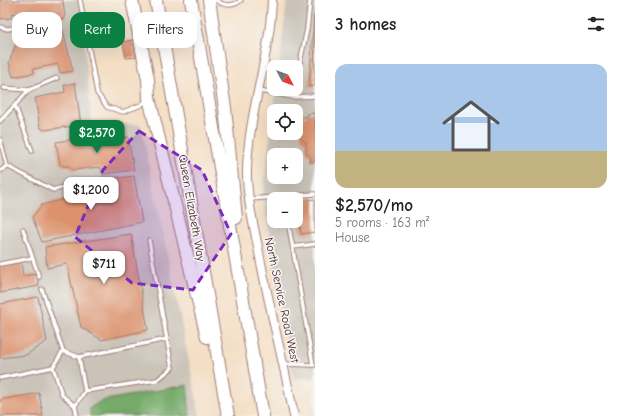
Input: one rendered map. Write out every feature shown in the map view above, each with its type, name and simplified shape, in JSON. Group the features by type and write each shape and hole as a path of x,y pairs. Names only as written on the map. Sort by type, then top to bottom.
{"highway":[{"path":"132,0 148,78 150,98 209,343 221,372"},
{"name":"Queen Elizabeth Way","path":"156,0 228,416"},
{"path":"191,0 262,416"},
{"path":"209,0 225,108 244,305"}],"street":[{"name":"North Service Road West","path":"272,0 271,23 250,138 247,170 250,199 268,304 284,364 294,416"}],"lane":[{"path":"80,0 97,93 107,107 123,112 141,105 150,98"},
{"path":"216,0 229,5 236,4 241,0"},
{"path":"301,60 307,29 310,0"},
{"path":"0,26 8,29 12,28"},
{"path":"0,121 29,90 57,78"},
{"path":"4,88 29,90"},
{"path":"258,90 293,97 315,96"},
{"path":"15,106 32,151"},
{"path":"0,139 7,166 53,190 82,182"},
{"path":"0,171 7,166"},
{"path":"303,196 315,194"},
{"path":"250,199 267,198"},
{"path":"284,364 314,365 289,228"},
{"path":"23,229 39,277"},
{"path":"85,390 157,380 172,368 149,240"},
{"path":"293,247 315,244"},
{"path":"0,264 32,258"},
{"path":"42,289 63,351"},
{"path":"63,351 79,357 166,339"},
{"path":"0,378 52,367 63,351"},
{"path":"75,406 85,390 79,357"},
{"path":"52,367 62,395 75,406 77,416"}],"highlighted area":[{"path":"139,131 202,170 231,234 193,290 132,283 75,237 103,170"}],"shaded area":[{"path":"0,0 80,0 81,12 70,12 70,48 85,48 92,122 141,125 200,416 0,416"},
{"path":"287,0 315,0 315,378 293,379 268,228 303,228 303,192 267,192 267,220 263,195 267,162 267,184 303,184 303,148 269,148 270,140 303,140 303,104 274,104 275,96 303,96 303,60 280,60"}],"green space":[{"path":"187,385 190,416 90,416 90,408 101,401"}],"building":[{"path":"0,0 63,0 65,19 62,19 62,12 12,12 11,18 0,19"},
{"path":"314,15 315,86 309,87"},
{"path":"62,30 73,71 60,73 58,64 33,69 34,73 13,77 9,63 14,48 62,48"},
{"path":"133,40 133,48 134,48 136,57 126,58 124,48 125,42"},
{"path":"75,83 81,125 44,130 40,127 35,98 65,92 64,85"},
{"path":"315,113 315,161 310,162 311,157 306,153 306,142 303,140 303,117 307,117 307,114"},
{"path":"108,134 112,139 128,137 134,170 103,174 100,167 73,170 69,166 63,166 60,164 56,142"},
{"path":"134,176 142,222 42,242 32,217 42,205 99,190 100,180"},
{"path":"315,199 315,232 301,234 300,228 303,228 303,200"},
{"path":"131,234 148,330 102,340 81,327 67,264 47,268 45,247"},
{"path":"21,262 23,276 37,274 39,286 0,293 0,266"},
{"path":"38,297 47,341 26,355 0,358 0,304"},
{"path":"39,393 43,416 0,416 0,400"}]}
